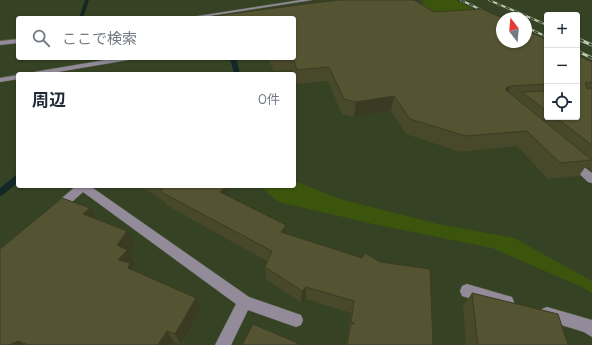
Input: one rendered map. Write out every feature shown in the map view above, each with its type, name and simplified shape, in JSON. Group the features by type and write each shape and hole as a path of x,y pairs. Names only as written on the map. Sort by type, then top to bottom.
{"street":[{"path":"201,16 310,0"},
{"path":"0,43 16,40"},
{"path":"46,72 116,60"},
{"path":"0,80 16,77"},
{"path":"567,158 592,179"},
{"path":"47,217 81,188"},
{"path":"86,188 245,302 296,320"},
{"path":"466,290 520,306"},
{"path":"223,345 245,302"},
{"path":"535,310 588,326 592,329"}],"green space":[{"path":"423,0 456,0 486,15 421,16 409,5 423,4"},
{"path":"296,182 340,199 438,224 514,238 592,281 592,293 582,287 492,248 373,224 279,202 262,188 296,188"}],"building":[{"path":"339,0 414,0 434,12 482,9 496,15 496,48 532,48 532,33 544,39 544,84 511,86 506,88 506,90 592,160 560,163 527,131 466,136 410,119 394,96 356,102 344,99 329,67 297,70 294,60 296,60 296,16 215,16"},
{"path":"580,56 592,62 592,82 585,83 587,89 592,88 592,145 559,120 580,120"},
{"path":"544,91 544,109 522,92"},
{"path":"160,188 225,188 220,192 286,225 281,232 362,258 365,253 380,262 430,269 433,345 347,345 351,323 355,324 351,322 354,301 306,287 302,291 265,267 272,251 161,192 163,190"},
{"path":"62,198 90,208 83,214 127,231 117,245 127,250 118,260 130,263 128,268 196,298 175,334 167,331 158,345 28,345 18,341 9,345 0,345 0,249"},
{"path":"472,293 558,314 568,345 478,345"},
{"path":"253,324 302,345 242,345"}],"waterway":[{"path":"82,16 87,0"},
{"path":"234,60 236,72"},
{"path":"0,193 16,180"}],"railway":[{"path":"461,0 496,17"},
{"path":"489,0 544,24"},
{"path":"532,30 544,36"},
{"path":"580,40 592,45"},
{"path":"580,52 592,58"}]}
